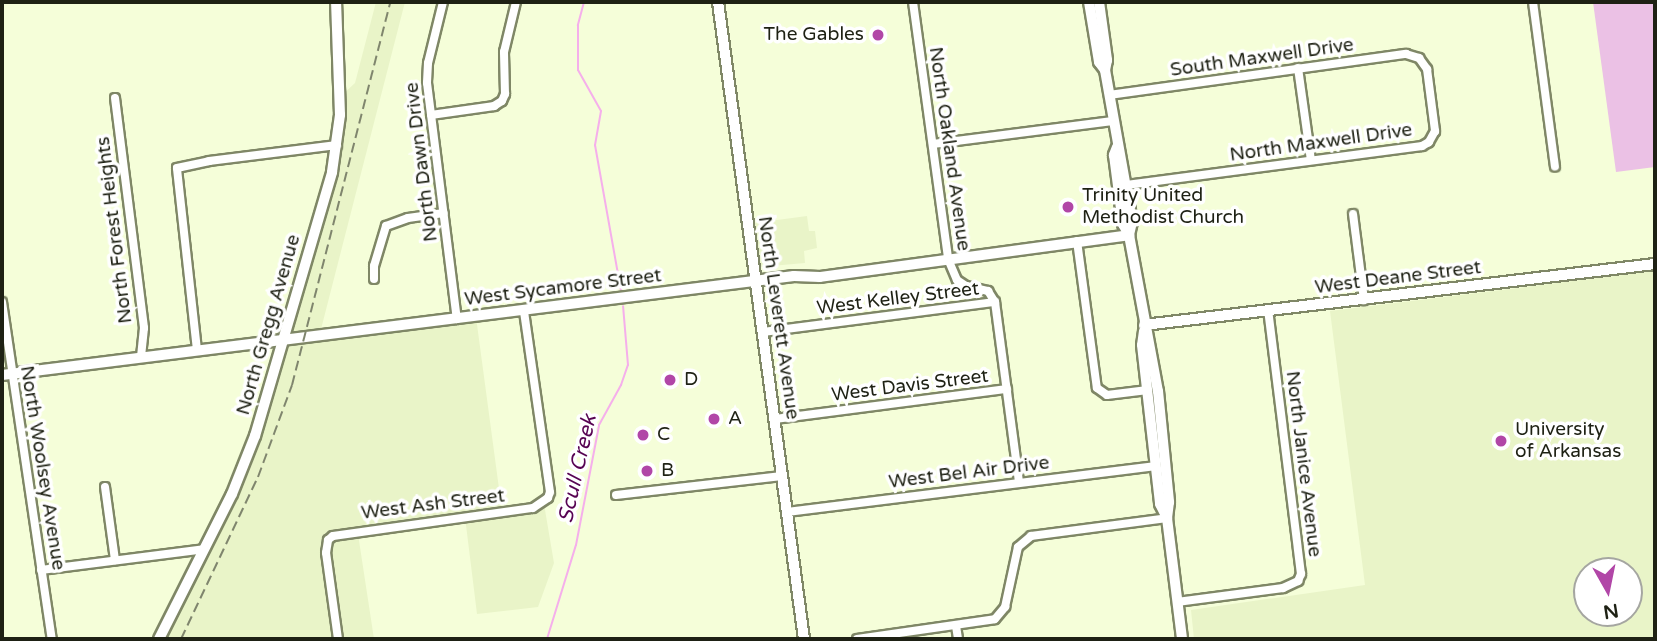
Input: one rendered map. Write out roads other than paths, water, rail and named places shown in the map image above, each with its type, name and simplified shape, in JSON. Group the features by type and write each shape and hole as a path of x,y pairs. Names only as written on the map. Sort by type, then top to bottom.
{"main road":[{"name":"North Gregg Avenue","path":"159,639 232,494 252,446 283,342 337,145 340,96 336,2"},
{"path":"1089,2 1099,62 1105,70"},
{"path":"1099,2 1107,60 1105,70 1117,147 1114,155 1123,224 1129,235 1158,391 1169,502 1167,517 1182,639"},
{"path":"1117,147 1123,154 1132,222 1129,235"},
{"path":"1144,326 1142,345 1160,504 1167,517"}],"street":[{"name":"North Dawn Drive","path":"443,2 428,63 431,115 457,320"},
{"path":"431,115 494,106 502,101 505,94 504,52 516,2"},
{"name":"North Leverett Avenue","path":"718,2 804,639"},
{"name":"North Oakland Avenue","path":"913,2 948,259 957,280 966,286 988,291 995,302"},
{"path":"1533,2 1555,167"},
{"name":"South Maxwell Drive","path":"1109,94 1406,54 1419,58"},
{"name":"North Maxwell Drive","path":"1127,185 1429,142 1434,137 1435,123 1427,69 1419,58"},
{"path":"1298,68 1311,160"},
{"name":"North Forest Heights","path":"115,99 144,328 141,358"},
{"path":"933,144 1113,121"},
{"path":"197,350 177,168 209,161 337,145"},
{"path":"374,279 374,266 387,226 408,218 444,213"},
{"path":"1353,214 1364,300"},
{"name":"West Sycamore Street","path":"6,374 283,342 794,276 820,277 1129,235"},
{"path":"1077,242 1095,384 1107,395 1148,390"},
{"name":"West Deane Street","path":"1144,326 1655,264"},
{"name":"North Woolsey Avenue","path":"2,302 6,374 52,639"},
{"path":"995,302 1019,482"},
{"name":"West Kelley Street","path":"763,332 995,302"},
{"name":"North Janice Avenue","path":"1177,602 1283,588 1298,581 1301,574 1268,310"},
{"name":"West Ash Street","path":"338,639 326,553 328,540 340,533 533,508 544,504 550,492 524,311"},
{"name":"West Davis Street","path":"775,419 1007,389"},
{"name":"West Bel Air Drive","path":"787,512 1156,466"},
{"path":"616,495 782,476"},
{"path":"105,487 115,560"},
{"path":"858,639 995,619 1005,607 1015,556 1024,539 1167,517"},
{"path":"41,570 204,549"},
{"path":"956,626 958,639"}],"waterway":[{"name":"Scull Creek","path":"584,2 578,25 578,70 601,111 595,145 621,291"},
{"name":"Scull Creek","path":"547,639 576,545 599,425 621,385 628,365 623,306"}],"railway":[{"path":"181,639 258,477 292,385 390,2"}],"place":[{"name":"The Gables","path":"878,35"},
{"name":"Trinity United Methodist Church","path":"1068,207"},
{"name":"D","path":"670,380"},
{"name":"A","path":"714,419"},
{"name":"C","path":"643,435"},
{"name":"University of Arkansas","path":"1501,441"},
{"name":"B","path":"647,471"}]}
